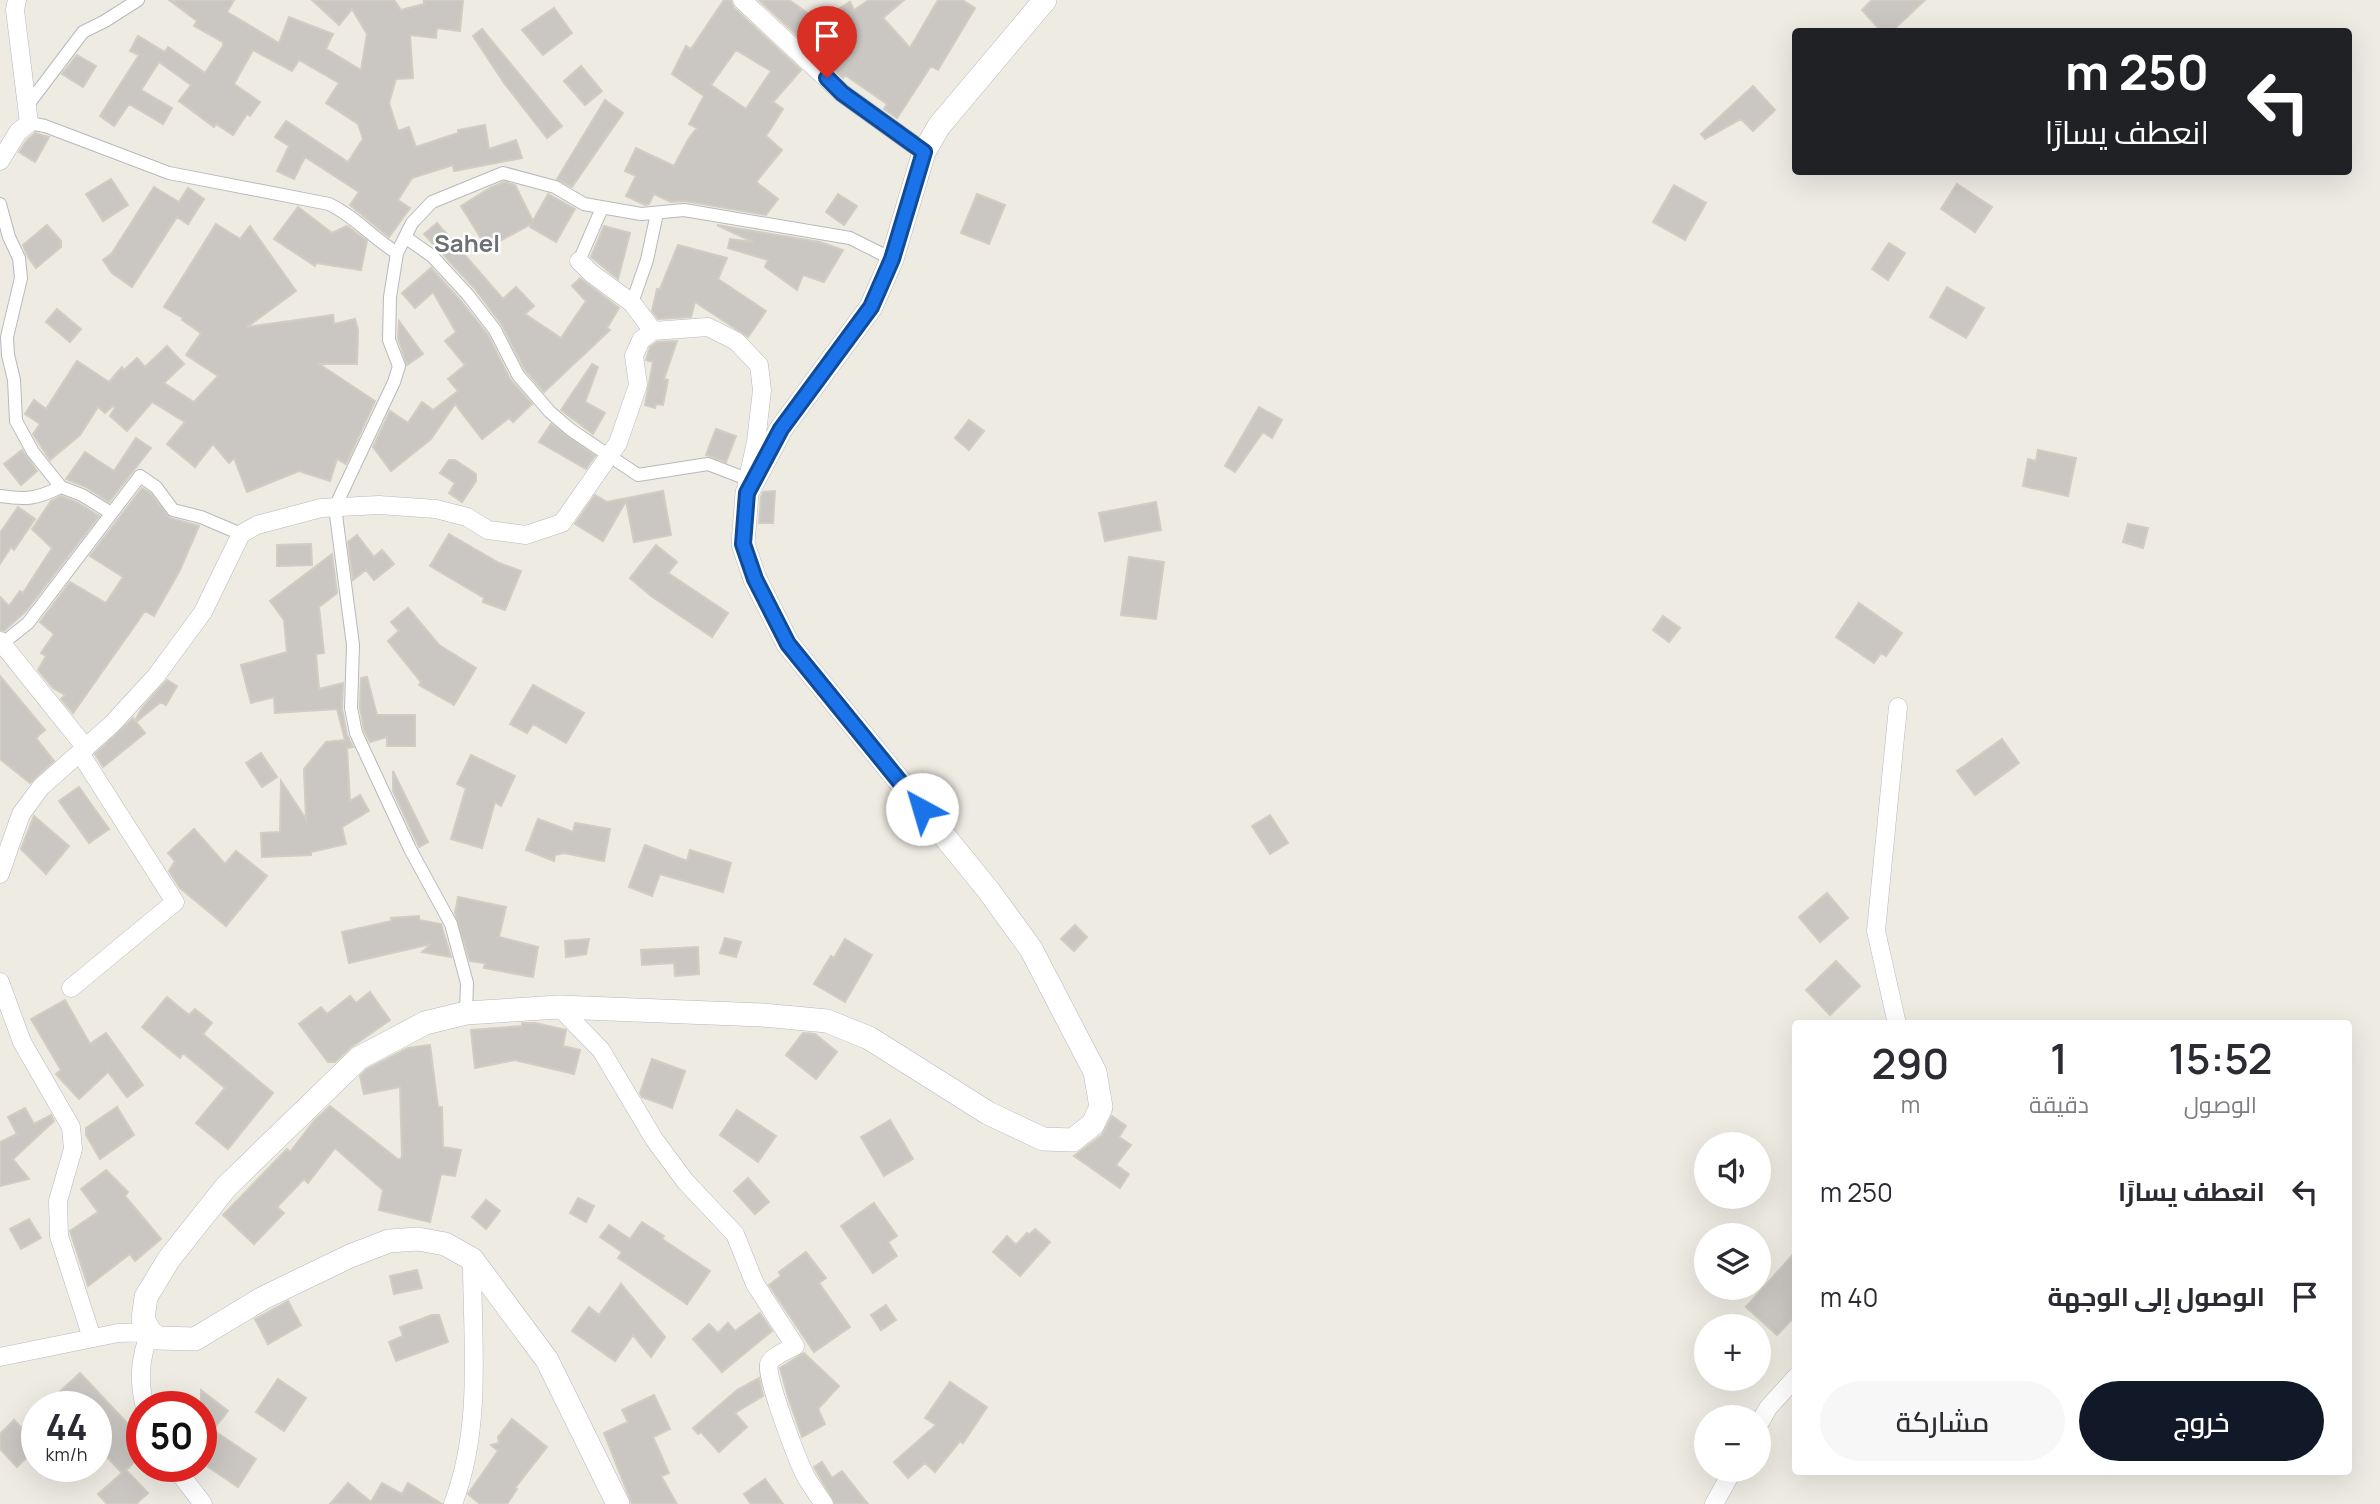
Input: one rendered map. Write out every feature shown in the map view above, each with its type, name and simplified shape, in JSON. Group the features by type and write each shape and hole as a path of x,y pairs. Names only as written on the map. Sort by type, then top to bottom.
{"main road":[{"path":"618,1504 547,1360 472,1259 445,1244 418,1239 389,1241 350,1256 263,1298 195,1339 158,1338 150,1332 143,1320 146,1297 169,1259 226,1187 359,1058 425,1023 466,1013 559,1007 762,1015 827,1021 869,1038 988,1113 1043,1139 1073,1140 1093,1124 1101,1107 1095,1072 1031,949 989,891 788,644 755,579 743,544 747,486 781,429 871,307 892,259 924,152 939,126 1045,0"}],"street":[{"path":"17,0 15,10 28,114 45,126 169,173 328,204 346,212 376,240 397,253"},
{"path":"0,161 83,32 138,0"},
{"path":"742,0 842,93 924,152"},
{"path":"466,1013 467,983 451,924 410,849 356,733 351,708 353,645 335,507 394,382 398,366 389,340 390,296 397,253 412,223 432,202 503,173 555,187 584,204 602,208 641,214 684,210 850,238 892,259"},
{"path":"0,204 9,237 19,258 21,278 8,337 16,421 33,452 61,487 82,495 111,513"},
{"path":"602,208 579,261 590,273 632,303 653,331"},
{"path":"632,303 647,260 657,213"},
{"path":"0,874 22,814 41,788 112,724 156,676 203,612 240,534 257,525 321,508 379,505 436,509 467,517 488,530 526,535 562,523 608,457 618,443 638,385 634,356 640,340 653,331 708,327 736,341 759,365 762,390 747,486 708,464 638,475 608,457 550,412 519,374 495,330 468,295 432,256 405,237"},
{"path":"71,988 175,902 83,750 1,642 28,623 139,476 156,487 173,510 201,517 240,534"},
{"path":"0,496 39,498 61,487"},
{"path":"1896,1020 1876,932 1898,707"},
{"path":"0,982 22,1042 71,1127 72,1149 58,1202 59,1236 92,1338"},
{"path":"559,1007 601,1050 654,1139 685,1181 734,1234 755,1284 795,1346 773,1360 768,1371 772,1389 805,1475 824,1504"},
{"path":"453,1504 461,1483 472,1430 475,1376 472,1259"},
{"path":"0,1357 118,1332 150,1332 143,1350 139,1376 142,1391"},
{"path":"1771,1405 1792,1381"},
{"path":"186,1482 203,1504"},
{"path":"1714,1504 1726,1482"}],"building":[{"path":"169,0 234,0 227,12 279,43 289,17 333,34 326,49 361,70 367,34 352,9 339,25 312,0 394,0 401,10 424,4 424,0 463,0 460,31 437,28 436,38 410,35 413,78 396,79 389,103 398,131 409,127 416,147 458,133 458,130 485,125 489,149 516,140 522,158 454,171 453,165 412,178 398,200 410,208 389,237 350,205 359,192 305,157 294,179 277,171 289,146 275,137 286,121 348,162 363,139 358,124 326,103 339,83 299,60 292,71 253,50 234,84 260,102 250,116 247,114 233,135 216,124 214,127 179,101 191,85 159,62 141,90 172,108 163,124 129,104 114,126 100,116 139,55 130,51 138,36 165,52 168,47 205,73 223,46 223,42 194,26 197,21"},
{"path":"724,0 731,0 734,8 801,70 773,102 783,109 766,136 782,150 756,182 778,199 766,215 685,201 671,202 654,194 649,204 645,205 626,196 636,176 625,171 636,148 674,166 697,128 689,124 704,96 672,74 686,46 691,49","holes":["736,50 771,71 746,109 711,85"]},
{"path":"759,0 789,0 819,21 850,2 854,10 869,0 904,0 883,18 910,48 938,0 962,0 975,8 938,70 931,66 897,118 884,109 887,104 845,75 843,78"},
{"path":"1872,0 1925,0 1895,28 1878,28 1862,10"},
{"path":"554,8 572,33 543,55 522,30"},
{"path":"482,29 562,126 547,138 504,83 473,36"},
{"path":"77,55 96,66 83,87 62,74"},
{"path":"581,66 602,91 585,105 564,81"},
{"path":"1753,86 1775,110 1753,131 1741,119 1705,139 1701,134"},
{"path":"605,100 623,113 572,187 557,179"},
{"path":"35,133 49,137 35,162 19,152"},
{"path":"111,179 128,205 103,221 86,194"},
{"path":"504,182 515,185 533,221 548,194 575,209 556,242 530,227 531,224 487,248 461,206"},
{"path":"1957,184 1992,207 1975,232 1941,209"},
{"path":"1674,185 1706,203 1685,240 1653,222"},
{"path":"154,187 179,202 188,188 204,199 188,224 177,217 132,287 112,273 103,260 112,253"},
{"path":"838,194 857,206 844,225 826,212"},
{"path":"977,194 1005,205 989,244 961,233"},
{"path":"298,207 332,233 347,226 367,241 361,270 316,263 315,266 274,239"},
{"path":"437,223 503,299 516,287 534,306 525,314 561,338 586,301 572,286 580,278 619,308 607,328 610,330 544,392 525,370 502,325 475,289 424,234"},
{"path":"216,224 240,239 250,226 296,291 247,327 333,315 334,324 355,319 358,330 357,364 319,364 375,401 346,464 337,459 330,481 299,471 247,492 234,458 229,463 213,444 195,467 167,444 185,422 152,402 127,431 110,416 115,408 113,406 105,413 98,407 80,435 50,460 33,434 40,424 25,414 34,400 46,409 77,361 109,382 122,367 124,370 137,358 145,367 167,346 184,364 164,383 194,402 218,376 186,355 201,333 164,307"},
{"path":"47,225 61,241 61,247 36,268 23,245"},
{"path":"717,225 820,242 843,250 824,282 803,275 797,290 765,267 768,260 728,248 730,239 753,242"},
{"path":"604,226 630,233 618,279 591,257"},
{"path":"1889,243 1905,253 1888,280 1872,269"},
{"path":"678,245 727,258 718,279 766,311 748,337 695,302 691,317 658,319 652,311 657,289 660,289"},
{"path":"431,268 488,335 510,379 532,404 513,422 509,418 482,439 455,404 431,439 391,471 373,447 390,411 408,423 422,402 433,410 458,391 448,379 465,365 445,341 456,332 433,292 415,308 402,293"},
{"path":"1947,287 1984,308 1966,338 1930,317"},
{"path":"57,309 81,329 70,342 46,322"},
{"path":"399,321 423,354 407,365 398,338"},
{"path":"677,341 664,379 668,380 663,405 656,404 655,408 645,405 653,362 646,360 650,347 657,342"},
{"path":"592,364 598,367 585,402 605,413 593,434 561,410"},
{"path":"1259,407 1282,420 1272,438 1263,432 1235,472 1225,466"},
{"path":"969,420 984,431 969,450 955,438"},
{"path":"551,424 595,456 586,469 539,442"},
{"path":"716,429 736,436 726,462 706,455"},
{"path":"136,438 151,448 109,502 86,487 66,479 85,452 114,471"},
{"path":"22,450 37,471 21,485 4,464"},
{"path":"2038,450 2076,458 2068,496 2023,486 2028,459 2036,461"},
{"path":"449,460 455,460 476,474 476,481 462,502 449,493 455,483 440,473"},
{"path":"142,488 150,493 170,518 199,526 180,570 154,616 145,611 73,713 61,699 65,695 53,688 38,670 46,656 41,653 54,634 40,622 70,582 106,603 123,577 90,556"},
{"path":"663,491 671,535 634,542 626,501 603,541 575,524 595,495 607,502"},
{"path":"775,491 773,523 759,523 763,492"},
{"path":"61,496 99,516 26,611 4,631 0,630 0,597 9,606 20,591 23,593 52,548 32,529 51,501"},
{"path":"1156,502 1161,530 1105,541 1099,513"},
{"path":"18,507 35,519 14,550 11,547 0,564 0,533"},
{"path":"2128,524 2148,528 2143,548 2123,542"},
{"path":"449,534 499,563 521,571 505,610 483,602 484,598 430,566"},
{"path":"357,535 374,557 382,550 394,564 374,580 366,570 353,580 348,542"},
{"path":"311,544 312,565 277,566 277,545"},
{"path":"656,545 677,562 668,573 728,613 712,637 651,596 630,578"},
{"path":"332,554 337,593 319,607 324,653 316,654 319,689 343,683 342,709 347,735 353,747 347,748 350,801 360,795 369,811 342,827 346,844 311,852 311,855 262,857 261,833 280,832 281,781 306,819 304,769 326,742 345,740 337,709 275,713 274,697 251,703 241,665 287,652 284,620 270,601"},
{"path":"1129,557 1164,562 1156,619 1121,615"},
{"path":"1859,603 1902,633 1886,656 1881,653 1874,663 1836,637"},
{"path":"408,608 439,645 476,668 454,705 419,685 421,682 388,641 399,631 391,622"},
{"path":"1663,616 1680,628 1669,642 1653,630"},
{"path":"0,676 45,730 36,738 54,761 30,783 0,759"},
{"path":"367,677 377,715 415,715 415,746 387,746 387,737 370,742 364,730 360,707 361,678"},
{"path":"167,680 177,686 166,705 161,702 136,722 145,733 103,767 95,754 133,718 135,721 142,708"},
{"path":"533,685 584,713 566,743 533,724 527,733 510,724"},
{"path":"2002,739 2019,763 1975,795 1957,771"},
{"path":"261,753 277,777 262,787 246,763"},
{"path":"471,755 515,776 501,806 495,802 482,848 451,839 466,788 457,784"},
{"path":"393,771 428,842 419,847 393,791"},
{"path":"79,787 109,829 89,843 59,801"},
{"path":"1270,815 1288,843 1270,854 1252,826"},
{"path":"34,816 69,846 46,874 21,849"},
{"path":"538,819 573,832 575,823 610,829 604,861 564,853 555,855 554,861 526,850"},
{"path":"194,829 225,864 236,851 267,876 226,926 180,888 169,871 175,861 168,853"},
{"path":"645,845 687,861 690,850 731,863 723,892 660,874 652,896 629,887"},
{"path":"1827,893 1848,918 1820,942 1799,917"},
{"path":"458,897 506,907 499,937 538,947 533,977 484,968 485,963 470,961 455,913"},
{"path":"419,916 419,920 441,924 451,957 422,952 431,944 349,963 342,932 392,921 391,918"},
{"path":"1075,925 1087,937 1074,951 1061,939"},
{"path":"725,938 741,942 736,957 720,953"},
{"path":"589,939 586,954 566,957 565,941"},
{"path":"845,939 872,955 845,1002 814,984"},
{"path":"698,947 699,974 675,976 674,963 642,965 641,950"},
{"path":"1836,961 1860,986 1830,1015 1806,990"},
{"path":"370,992 390,1020 335,1062 328,1062 299,1024 321,1007 327,1014 350,996 356,1003"},
{"path":"167,997 189,1015 195,1009 212,1023 203,1034 273,1093 228,1149 196,1123 225,1088 183,1053 180,1058 142,1027"},
{"path":"65,1000 90,1044 106,1033 143,1085 127,1097 108,1072 79,1099 56,1074 61,1070 31,1019"},
{"path":"522,1023 566,1030 563,1046 580,1050 574,1074 515,1060 475,1068 471,1030 522,1026"},
{"path":"803,1033 815,1034 837,1052 816,1079 786,1055"},
{"path":"430,1045 438,1107 442,1107 443,1147 461,1150 455,1176 441,1174 430,1222 379,1210 383,1190 335,1148 308,1183 304,1179 277,1207 284,1213 254,1244 223,1215 287,1149 290,1152 314,1121 330,1106 399,1160 402,1157 400,1087 364,1094 360,1076 367,1069 408,1048"},
{"path":"652,1059 685,1071 672,1108 642,1097 640,1093"},
{"path":"117,1107 134,1135 100,1159 86,1135 86,1128"},
{"path":"25,1108 34,1124 51,1115 54,1121 13,1159 29,1179 0,1186 0,1142 17,1134 8,1117"},
{"path":"737,1110 776,1136 758,1162 720,1135"},
{"path":"1112,1116 1126,1126 1119,1137 1131,1145 1116,1165 1129,1174 1120,1188 1074,1156 1102,1135"},
{"path":"890,1120 913,1159 884,1176 861,1137"},
{"path":"106,1170 128,1192 125,1196 161,1239 135,1261 130,1254 88,1286 70,1231 98,1212 81,1189"},
{"path":"748,1178 769,1202 755,1214 734,1191"},
{"path":"578,1198 594,1206 586,1222 570,1213"},
{"path":"486,1200 500,1211 486,1229 472,1217"},
{"path":"874,1203 897,1236 888,1242 897,1256 873,1273 841,1226"},
{"path":"29,1219 41,1238 21,1249 10,1229"},
{"path":"642,1222 710,1271 687,1304 618,1258 622,1252 600,1237 609,1225 630,1239"},
{"path":"1035,1229 1050,1242 1020,1276 993,1252 1007,1236 1016,1245"},
{"path":"806,1252 826,1278 819,1283 850,1327 814,1352 769,1285 781,1276 779,1272"},
{"path":"1792,1255 1792,1319 1777,1335 1771,1330 1771,1314 1754,1314 1746,1307 1752,1300 1771,1300 1771,1279"},
{"path":"417,1270 422,1288 394,1294 390,1276"},
{"path":"621,1284 665,1337 651,1357 633,1335 615,1361 572,1331 589,1307 599,1315"},
{"path":"288,1301 301,1325 268,1344 255,1319"},
{"path":"886,1305 896,1320 881,1330 871,1315"},
{"path":"760,1313 772,1331 722,1372 693,1339 709,1324 718,1333 728,1323 735,1331"},
{"path":"439,1315 448,1342 396,1361 389,1342 403,1336 400,1327"},
{"path":"804,1353 839,1386 818,1409 825,1424 802,1437 780,1368"},
{"path":"80,1373 97,1391 61,1391"},
{"path":"759,1378 763,1396 735,1413 747,1427 719,1452 701,1432 698,1434 693,1428 737,1390"},
{"path":"278,1379 306,1398 284,1431 256,1412"},
{"path":"950,1382 987,1407 963,1443 960,1441 935,1472 925,1463 908,1478 894,1462 936,1425 925,1418"},
{"path":"654,1395 670,1429 653,1437 669,1473 661,1476 677,1504 632,1504 604,1433 628,1422 622,1410"},
{"path":"217,1402 228,1411 217,1425"},
{"path":"112,1407 126,1422 126,1482 137,1482 148,1493 136,1504 107,1504 98,1494 122,1473 112,1462"},
{"path":"512,1419 547,1447 515,1488 517,1489 507,1504 480,1504 468,1494 498,1451 491,1445 499,1443 498,1437"},
{"path":"14,1420 21,1427 21,1463 17,1467 0,1449 0,1434"},
{"path":"217,1433 256,1459 238,1487 217,1473"},
{"path":"822,1462 832,1478 842,1471 868,1504 835,1504 814,1467"},
{"path":"765,1479 783,1504 751,1504 744,1494"},
{"path":"348,1483 371,1502 382,1483 402,1494 408,1483 442,1504 330,1504"}],"district":[{"name":"Sahel","path":"467,242"}],"route":[{"path":"827,78 842,93 924,152 892,259 871,307 781,429 747,493 743,544 755,579 788,644 922,809"}]}
